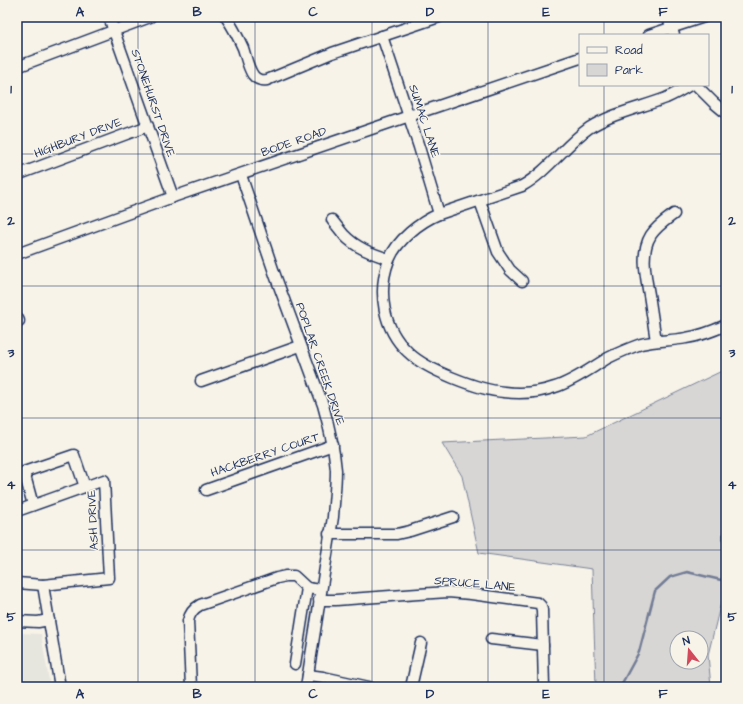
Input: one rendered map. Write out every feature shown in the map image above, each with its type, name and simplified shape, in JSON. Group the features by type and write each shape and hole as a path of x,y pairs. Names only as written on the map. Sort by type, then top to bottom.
{"street":[{"name":"STONEHURST DRIVE","path":"109,17 173,197"},
{"path":"17,67 150,17"},
{"path":"226,17 235,31 253,75 257,79 262,80 267,80 332,53 438,17"},
{"path":"668,17 673,31"},
{"path":"655,34 673,31 704,17"},
{"name":"SUMAC LANE","path":"382,36 409,116 439,214"},
{"name":"BODE ROAD","path":"17,254 173,197 579,58"},
{"path":"688,86 671,96 625,111 590,128 533,180 522,186 439,214 432,217 407,235 389,259 384,279 383,293 386,315 394,334 407,352 426,366 490,390 525,393 539,392 555,387 569,381 609,358 641,344 686,338 726,326"},
{"path":"697,86 726,113"},
{"name":"HIGHBURY DRIVE","path":"17,175 148,126"},
{"name":"POPLAR CREEK DRIVE","path":"241,175 300,346 323,405 333,445 336,470 333,517 329,534 306,687"},
{"path":"480,201 498,252 510,270 522,281"},
{"path":"656,341 646,274 645,252 651,234 658,226 674,214"},
{"path":"332,220 344,235 352,242 361,248 389,259"},
{"path":"17,317 17,322"},
{"path":"201,381 300,346"},
{"name":"HACKBERRY COURT","path":"206,490 333,445"},
{"path":"33,505 21,473 74,455 85,487"},
{"name":"ASH DRIVE","path":"17,511 104,480 109,578 43,585"},
{"path":"329,534 397,534 453,517"},
{"path":"191,687 188,628 189,616 194,609 200,605 286,576 294,576 306,588 321,590"},
{"path":"17,583 43,585 60,687"},
{"path":"295,664 306,588"},
{"name":"SPRUCE LANE","path":"320,600 448,592 538,603 542,610 544,687"},
{"path":"17,621 38,622 49,620"},
{"path":"491,639 543,645"},
{"path":"411,687 421,643"},
{"path":"308,675 369,687"}],"shaded area":[{"path":"17,633 41,634 50,687 17,687"}],"green space":[{"path":"726,369 726,597 721,602 709,651 709,630 669,630 669,670 709,670 709,666 711,687 596,687 592,569 479,553 462,476 442,443 586,436"}],"waterway":[{"path":"726,522 722,539 726,547"},
{"path":"620,687 639,652 655,591 670,577 687,572 721,580 726,576"}]}
